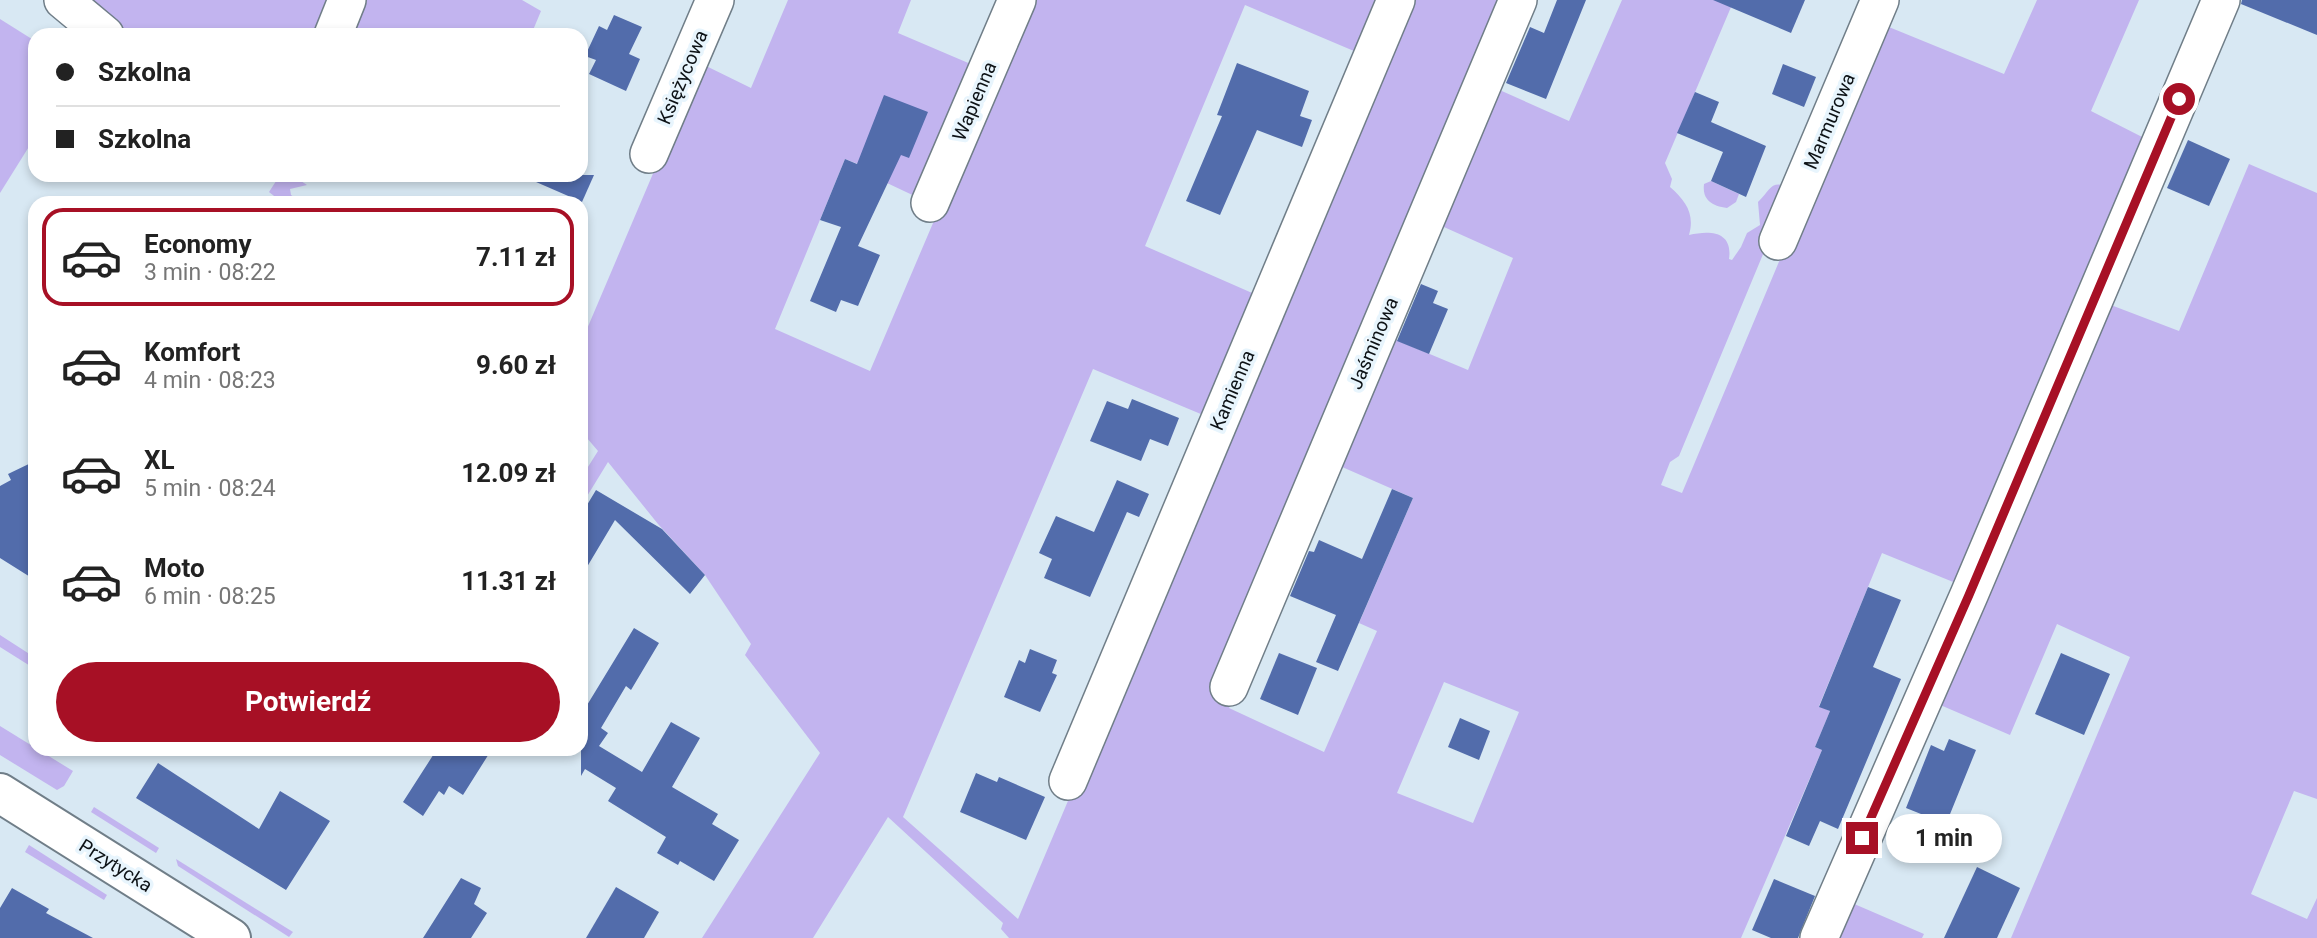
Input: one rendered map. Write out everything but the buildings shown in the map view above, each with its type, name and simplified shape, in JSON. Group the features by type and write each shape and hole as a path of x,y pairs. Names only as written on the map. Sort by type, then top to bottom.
{"main road":[{"name":"Przytycka","path":"0,793 231,938"}],"street":[{"path":"63,0 97,28"},
{"path":"336,28 347,0"},
{"name":"Księżycowa","path":"649,154 715,0"},
{"name":"Wapienna","path":"930,203 1017,0"},
{"name":"Kamienna","path":"1069,781 1396,0"},
{"name":"Jaśminowa","path":"1229,687 1518,0"},
{"name":"Marmurowa","path":"1778,241 1880,0"},
{"path":"1819,938 1969,595 2221,0"}],"shaded area":[{"path":"88,0 335,0 323,28 121,28"},
{"path":"363,0 522,0 541,11 534,28 351,28"},
{"path":"788,0 911,0 898,33 980,68 923,200 887,183 889,176 845,159 775,329 870,371 1028,0 1385,0 1361,54 1245,5 1145,246 1259,296 1208,417 1093,369 903,817 1018,919 1407,0 1507,0 1229,708 1324,752 1377,631 1359,623 1413,498 1333,463 1389,337 1468,370 1513,258 1435,223 1486,84 1569,121 1622,0 1734,0 1665,163 1672,179 1670,187 1688,208 1691,221 1689,235 1712,233 1724,238 1729,259 1732,260 1747,233 1760,225 1758,202 1775,185 1791,187 1679,456 1670,462 1661,485 1682,493 1786,245 1884,25 2004,74 2037,0 2139,0 2091,111 2150,141 1963,586 1882,553 1819,706 1830,711 1815,747 1822,750 1741,938 1009,938 1001,929 1003,923 888,817 813,938 702,938 820,753 745,655 751,644 705,575 658,524 608,462 588,495 588,467 598,451 588,439 588,327 700,63 751,88","holes":["1444,682 1519,712 1473,823 1397,793"]},
{"path":"0,19 28,37 28,148 0,193"},
{"path":"2249,164 2317,193 2317,799 2294,791 2251,894 2307,919 2317,898 2317,938 2011,938 2130,657 2057,624 2010,735 1931,701 2103,302 2179,331"},
{"path":"1711,181 1739,194 1736,202 1727,208 1709,201 1704,184"},
{"path":"275,182 302,182 307,185 290,189 292,196 274,196 269,192"},
{"path":"0,635 28,653 28,665 0,647"},
{"path":"0,726 28,743 28,756 49,756 73,771 64,786 57,790 0,755"},
{"path":"94,807 159,848 156,853 91,812"},
{"path":"29,845 107,895 104,900 25,852"},
{"path":"176,859 293,932 289,937 178,866"},
{"path":"1845,900 1924,934 1922,938 1828,938"}],"route":[{"path":"1862,838 1969,595 2179,99"}]}
